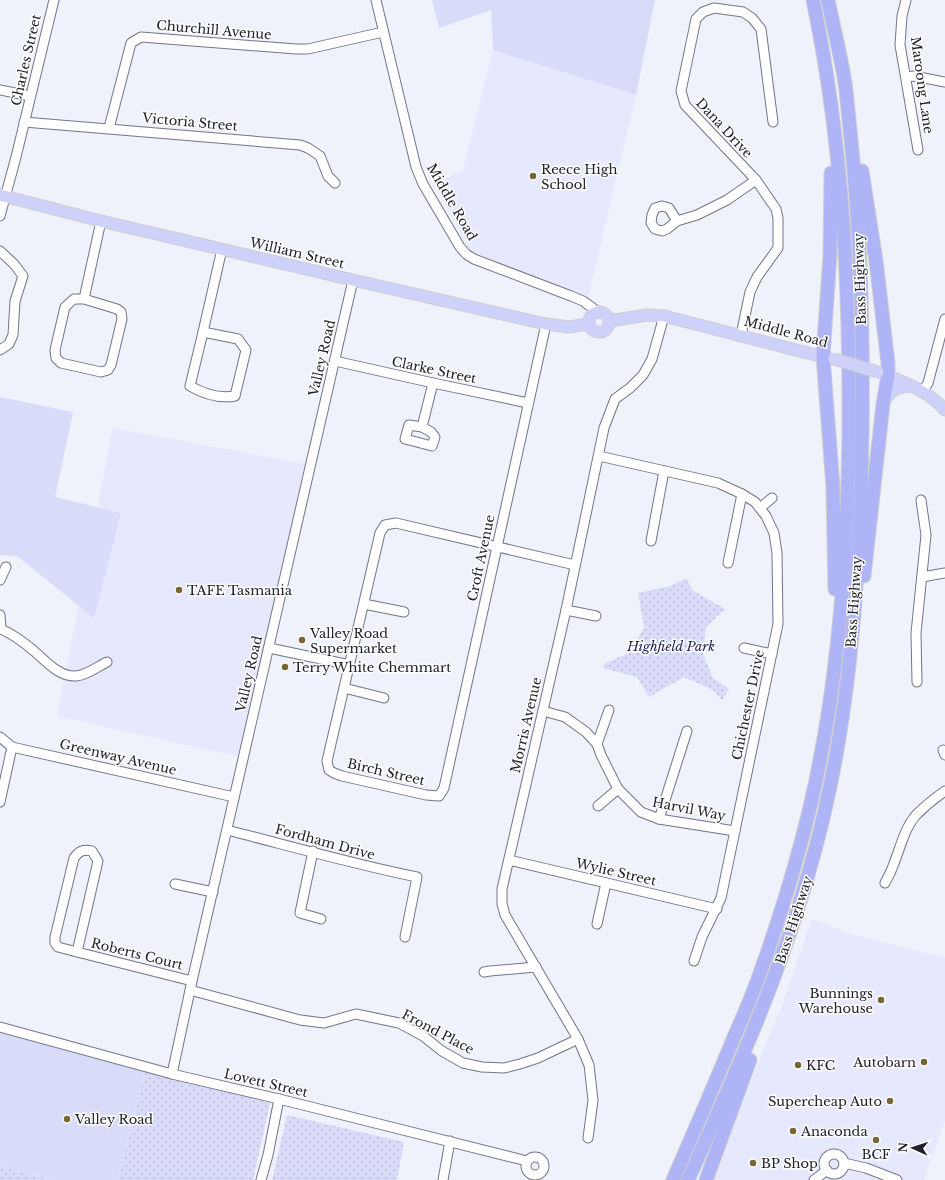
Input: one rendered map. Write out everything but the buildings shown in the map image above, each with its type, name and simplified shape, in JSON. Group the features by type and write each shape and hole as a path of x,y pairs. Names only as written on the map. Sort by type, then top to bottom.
{"highway":[{"name":"Bass Highway","path":"673,1180 717,1079 759,976 780,914 803,836 818,768 833,680 845,570 849,376 847,297 840,175 828,83 813,0"},
{"name":"Bass Highway","path":"688,1180 774,980 795,921 814,854 838,744 853,627 860,511 863,406 862,300 857,204 846,88 828,0"},
{"path":"828,83 832,188 825,337 828,358 836,581 833,680"},
{"path":"838,744 857,647 883,404 883,374 888,363 871,226 846,88"},
{"path":"706,1180 758,1040 774,980"}],"main road":[{"name":"William Street","path":"3,196 101,221 546,324 569,327 589,324"},
{"path":"598,312 607,315 609,321 606,329 599,332 593,329 589,324 589,319 592,315 598,312"},
{"name":"Middle Road","path":"609,321 647,315 664,316 828,358 883,374 918,389 939,403 945,410"},
{"path":"805,353 817,346 825,337"},
{"path":"883,404 891,391 901,387 918,389"}],"street":[{"name":"Charles Street","path":"0,216 3,196 24,122 53,0"},
{"name":"Middle Road","path":"376,0 416,166 423,184 460,247 466,254 474,259 583,301 598,312"},
{"name":"Maroong Lane","path":"906,0 902,16 900,45 918,150"},
{"name":"Dana Drive","path":"741,335 750,292 757,277 778,248 778,218 776,209 756,180 685,105 681,91 696,20 703,12 714,8 743,12 752,18 761,29 772,122"},
{"name":"Churchill Avenue","path":"109,128 131,43 141,37 308,49 383,32"},
{"path":"906,77 914,76 945,82"},
{"path":"0,90 30,96"},
{"name":"Victoria Street","path":"24,122 300,145 308,148 320,156 328,176 334,183"},
{"path":"677,221 697,215 727,200 756,180"},
{"path":"84,299 101,221"},
{"path":"203,332 238,339 246,350 235,396 224,398 202,392 190,386 222,249"},
{"path":"0,251 14,264 23,276 15,301 13,335 9,344 0,350"},
{"name":"Valley Road","path":"172,1074 212,892 353,280"},
{"path":"74,299 84,299 117,308 121,312 122,318 111,365 108,370 102,372 61,363 56,358 55,350 65,307 74,299"},
{"name":"Morris Avenue","path":"588,1138 594,1100 589,1065 578,1039 505,915 502,904 502,889 566,610 604,428 615,399 644,375 652,359 664,316"},
{"path":"918,389 928,383 945,319"},
{"name":"Croft Avenue","path":"439,796 444,788 546,324"},
{"name":"Clarke Street","path":"335,361 528,403"},
{"path":"422,426 434,383"},
{"name":"Chichester Drive","path":"599,456 718,483 755,502 766,516 774,533 777,553 778,624 721,898 717,909 702,936 694,961"},
{"path":"651,541 664,471"},
{"path":"728,562 742,494"},
{"path":"760,508 772,498"},
{"path":"917,682 916,633 926,534 921,500"},
{"path":"384,698 344,688 380,533 385,525 396,523 496,548 575,565"},
{"path":"0,580 6,567"},
{"path":"922,577 945,573"},
{"path":"364,604 404,612"},
{"path":"566,610 596,616"},
{"path":"0,615 0,629 32,649 55,669 68,676 77,676 88,673 107,662"},
{"path":"269,648 350,665"},
{"path":"744,648 772,654"},
{"name":"Birch Street","path":"344,688 327,761 329,770 342,776 426,796 439,796"},
{"path":"597,744 610,710"},
{"name":"Harvil Way","path":"543,711 565,717 586,732 597,744 618,789 641,812 659,819 736,831"},
{"path":"659,819 687,731"},
{"name":"Greenway Avenue","path":"0,736 12,747 234,797"},
{"path":"0,802 12,747"},
{"path":"598,806 618,789"},
{"path":"885,883 909,825 924,807 945,791"},
{"name":"Fordham Drive","path":"227,830 378,869 417,877 405,937"},
{"name":"Roberts Court","path":"77,952 98,861 92,851 86,850 78,852 74,858 55,937 55,943 58,947 191,985"},
{"path":"313,851 300,913 321,919"},
{"name":"Wylie Street","path":"509,860 717,909"},
{"path":"175,884 212,892"},
{"path":"597,924 606,884"},
{"path":"484,972 536,967"},
{"name":"Frond Place","path":"191,985 300,1020 324,1023 356,1014 399,1023 423,1036 442,1051 462,1063 482,1068 504,1068 520,1064 538,1058 578,1039"},
{"name":"Lovett Street","path":"0,1027 172,1074 527,1161"},
{"path":"261,1180 268,1155 279,1099"},
{"path":"443,1180 450,1141"},
{"path":"839,1155 844,1164 842,1170 836,1174 827,1170 825,1162 828,1156 839,1155"},
{"path":"844,1164 866,1168 897,1180"},
{"path":"814,1180 827,1170"}],"shaded area":[{"name":"Reece High School","path":"493,50 636,95 588,298 470,251 435,183 463,170"},
{"name":"TAFE Tasmania","path":"113,428 305,464 240,757 57,716"},
{"path":"812,919 854,935 945,958 945,1120 924,1179 925,1180 710,1180 783,1003"}],"green space":[{"path":"432,0 655,0 636,95 493,50 491,10 439,28"},
{"path":"0,397 73,412 55,497 121,513 94,618 17,556 0,555"},
{"name":"Highfield Park","path":"684,579 687,579 692,590 725,609 706,627 703,654 713,678 729,689 722,700 713,690 684,677 649,697 637,677 603,668 604,664 631,652 644,627 638,593 671,586"},
{"name":"Valley Road","path":"0,1032 145,1072 118,1180 53,1180 0,1167"},
{"path":"145,1072 270,1103 253,1180 118,1180"},
{"path":"287,1115 404,1142 397,1180 272,1180"},
{"path":"0,1167 53,1180 0,1180"}],"place":[{"name":"Reece High School","path":"533,176"},
{"name":"TAFE Tasmania","path":"179,590"},
{"name":"Valley Road Supermarket","path":"302,640"},
{"name":"Terry White Chemmart","path":"285,667"},
{"name":"Bunnings Warehouse","path":"881,1000"},
{"name":"Autobarn","path":"924,1062"},
{"name":"KFC","path":"798,1065"},
{"name":"Supercheap Auto","path":"890,1101"},
{"name":"Valley Road","path":"67,1119"},
{"name":"Anaconda","path":"793,1131"},
{"name":"BCF","path":"876,1140"},
{"name":"BP Shop","path":"753,1163"}]}
